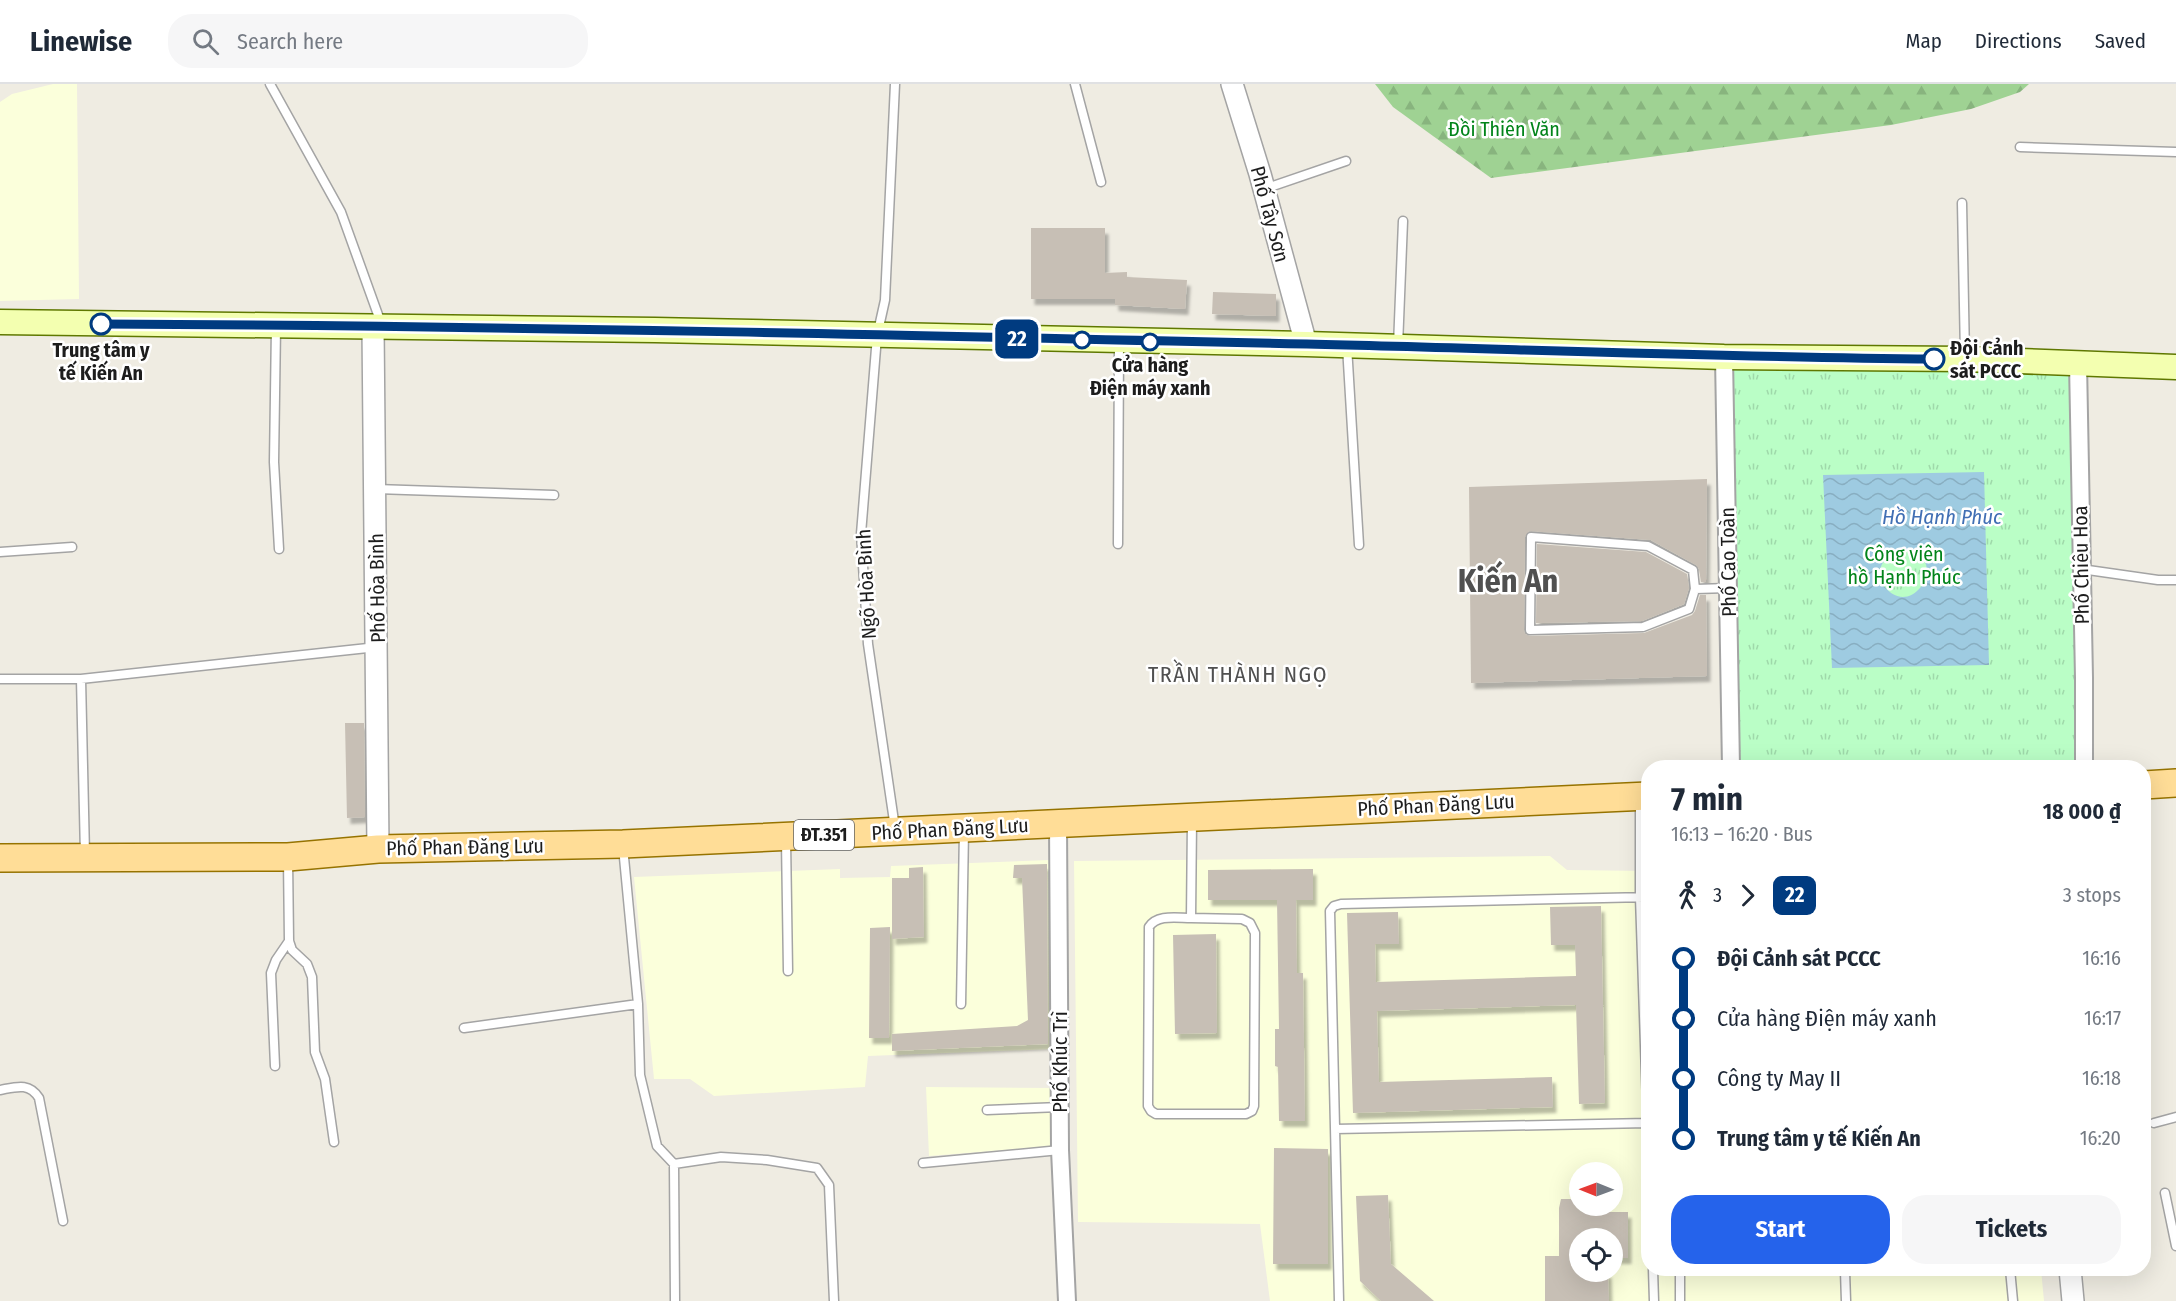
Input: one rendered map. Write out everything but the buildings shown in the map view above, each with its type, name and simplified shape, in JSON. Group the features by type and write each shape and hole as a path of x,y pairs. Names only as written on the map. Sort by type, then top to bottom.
{"main road":[{"path":"0,322 655,330 1347,345 1724,357 1965,359 2176,367"},
{"path":"2151,785 2176,783"},
{"name":"Phố Phan Đăng Lưu","path":"0,858 288,857 378,849 623,844 1641,796"}],"street":[{"name":"Phố Tây Sơn","path":"1232,84 1264,189 1306,344"},
{"name":"Phố Hòa Bình","path":"378,327 376,489 378,849"},
{"name":"Phố Cao Toàn","path":"1724,357 1731,760"},
{"name":"Phố Chiêu Hoa","path":"2078,363 2084,760"},
{"name":"Phố Khúc Trì","path":"1058,823 1060,1150 1066,1301"},
{"path":"2071,1276 2073,1301"}],"lane":[{"path":"270,84 341,212 378,327"},
{"name":"Ngõ Hòa Bình","path":"895,84 885,300 877,336 861,534 868,644 896,831"},
{"path":"1075,84 1101,182"},
{"path":"2019,147 2176,152"},
{"path":"1264,189 1346,161"},
{"path":"1962,203 1965,359"},
{"path":"1398,347 1403,221"},
{"path":"276,326 274,462 279,549"},
{"path":"1118,544 1119,341"},
{"path":"1347,345 1359,545"},
{"path":"376,489 554,495"},
{"path":"1531,537 1648,546 1693,570 1695,589 1689,609 1643,627 1530,630 1531,537"},
{"path":"0,552 72,547"},
{"path":"2081,569 2158,580 2176,580"},
{"path":"1695,589 1729,588"},
{"path":"0,679 81,679 377,647"},
{"path":"81,679 85,857"},
{"path":"1191,918 1192,817"},
{"path":"961,1004 964,828"},
{"path":"786,837 788,971"},
{"path":"623,844 638,1004 640,1075 657,1146 674,1164 675,1301"},
{"path":"288,857 289,941 292,950 307,964 312,977 315,1052 326,1079 334,1142"},
{"path":"1339,1301 1330,910 1341,904 1641,897"},
{"path":"1191,918 1242,919 1250,923 1255,933 1254,1106 1252,1111 1246,1114 1156,1114 1148,1106 1149,927 1152,922 1159,919 1191,918"},
{"path":"275,1066 271,973 276,960 289,941"},
{"path":"464,1029 638,1004"},
{"path":"0,1090 29,1088 34,1090 39,1098 63,1221"},
{"path":"987,1110 1060,1107"},
{"path":"2154,1123 2176,1118"},
{"path":"1335,1129 1641,1123"},
{"path":"923,1163 1060,1150"},
{"path":"674,1164 721,1157 767,1160 817,1168 829,1185 834,1301"},
{"path":"2165,1193 2176,1246"},
{"path":"1653,1276 1654,1301"},
{"path":"1680,1276 1680,1301"},
{"path":"1845,1276 1845,1301"},
{"path":"2011,1276 2013,1301"}],"shaded area":[{"name":"Trung tâm y tế Kiến An","path":"53,84 77,84 79,299 0,301 0,102 12,94"},
{"path":"1550,856 1567,870 1641,871 1641,1276 2042,1276 2044,1301 1270,1301 1260,1224 1078,1222 1074,861"},
{"path":"1049,860 1054,1049 868,1056 865,1087 714,1096 690,1079 654,1079 634,877 840,869 840,878 890,877 891,866"},
{"path":"926,1087 1054,1088 1055,1146 929,1156"}],"green space":[{"name":"Đồi Thiên Văn","path":"1375,84 2029,84 2020,92 1971,109 1891,125 1491,178 1393,107"},
{"name":"Công viên hồ Hạnh Phúc","path":"1724,357 2078,363 2083,760 1730,760"}],"water":[{"name":"Hồ Hạnh Phúc","path":"1984,472 1989,665 1832,668 1823,475","holes":["1904,549 1918,554 1926,563 1927,574 1923,584 1916,592 1906,597 1896,595 1885,587 1880,574 1887,558"]}],"bus line":[{"name":"22","path":"101,324 655,330 1306,344 1724,357 1934,359"}],"place":[{"name":"Trung tâm y tế Kiến An","path":"101,324"},
{"name":"Cửa hàng Điện máy xanh","path":"1150,342"},
{"name":"Đội Cảnh sát PCCC","path":"1934,359"}],"district":[{"name":"Kiến An","path":"1508,581"},
{"name":"TRẦN THÀNH NGỌ","path":"1238,674"}]}
